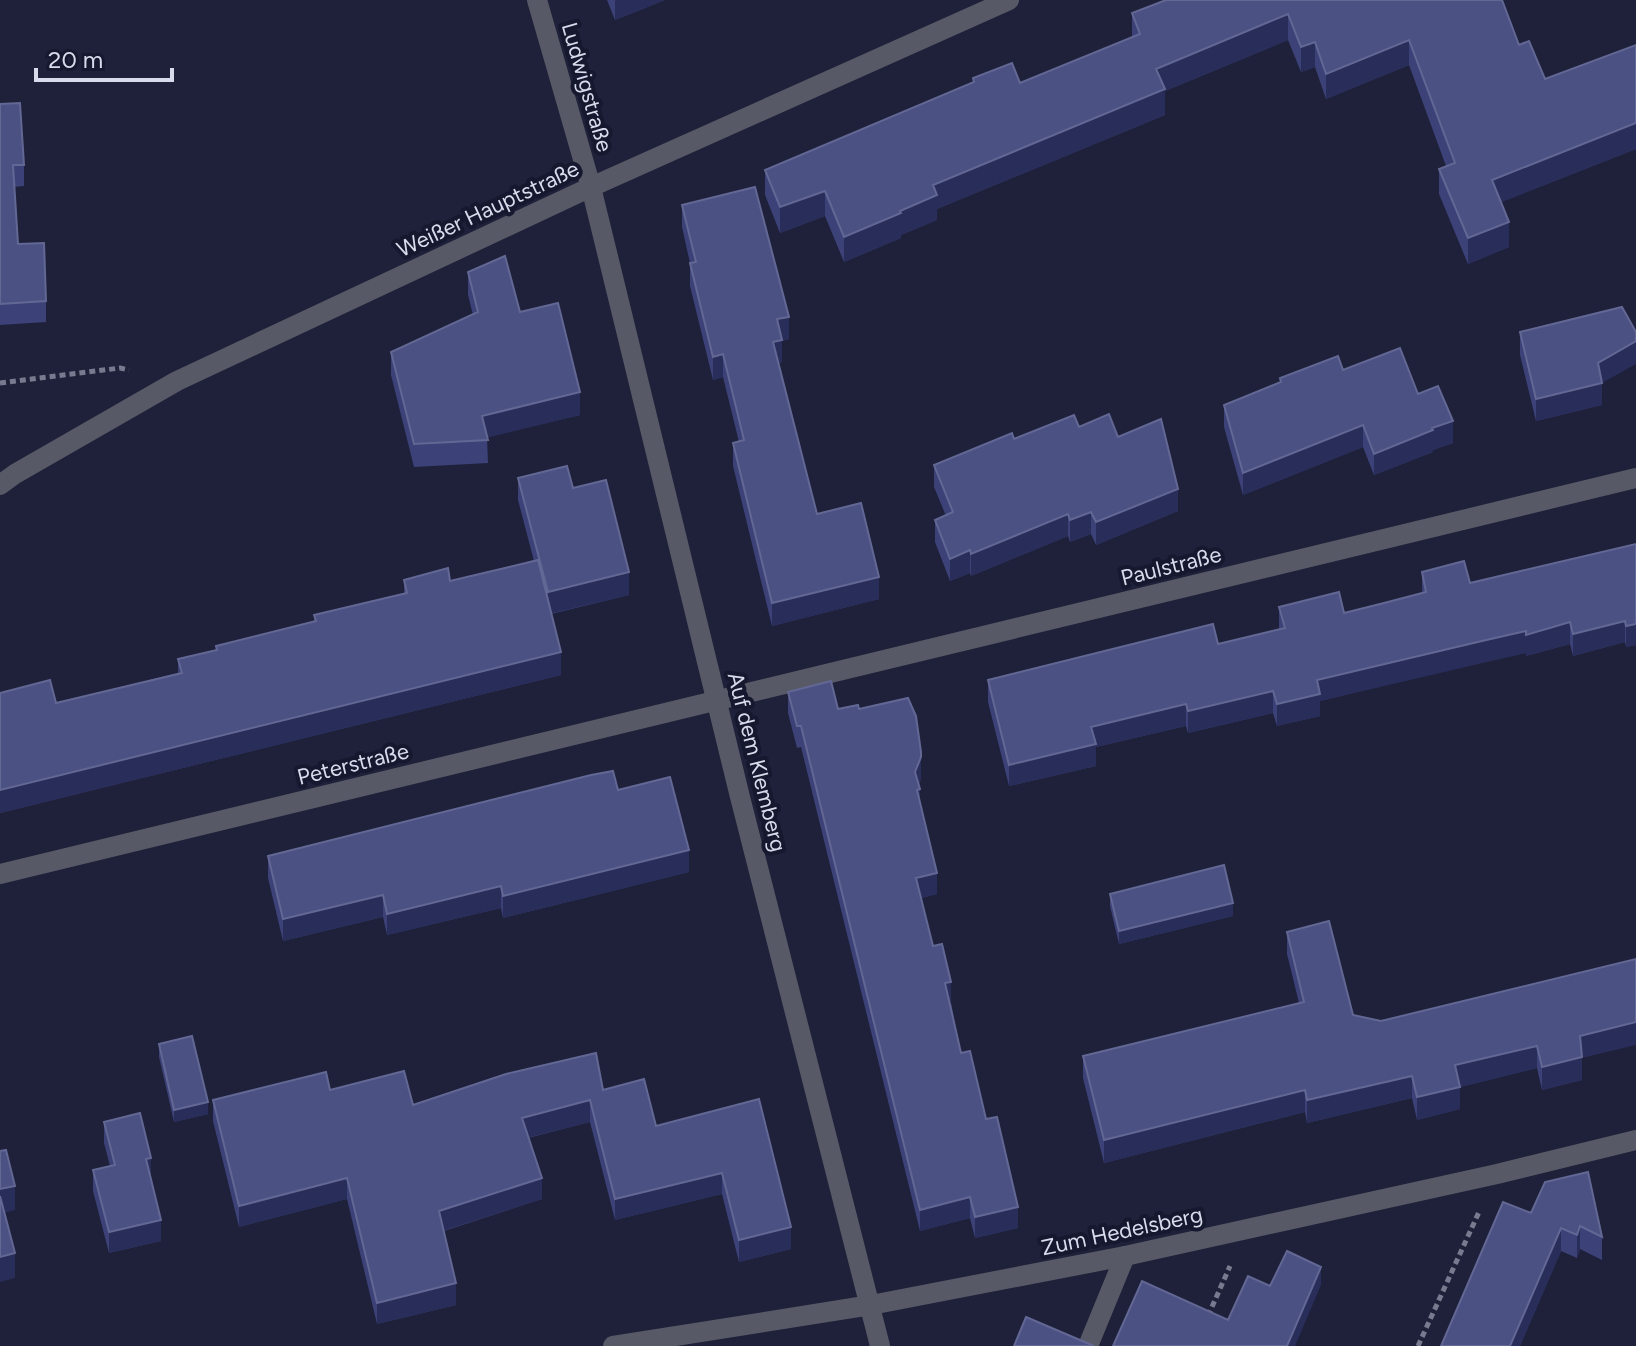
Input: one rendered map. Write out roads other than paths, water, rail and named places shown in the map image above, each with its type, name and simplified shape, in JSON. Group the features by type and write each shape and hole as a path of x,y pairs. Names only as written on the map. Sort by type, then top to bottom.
{"street":[{"name":"Ludwigstraße","path":"537,0 591,187"},
{"name":"Weißer Hauptstraße","path":"0,485 177,381 591,187 1009,0"},
{"name":"Auf dem Klemberg","path":"591,187 740,797 880,1346"},
{"name":"Paulstraße","path":"717,701 1636,478"},
{"name":"Peterstraße","path":"0,874 717,701"},
{"name":"Zum Hedelsberg","path":"613,1346 871,1305 1125,1256 1636,1140"},
{"path":"1088,1346 1125,1256"}]}
